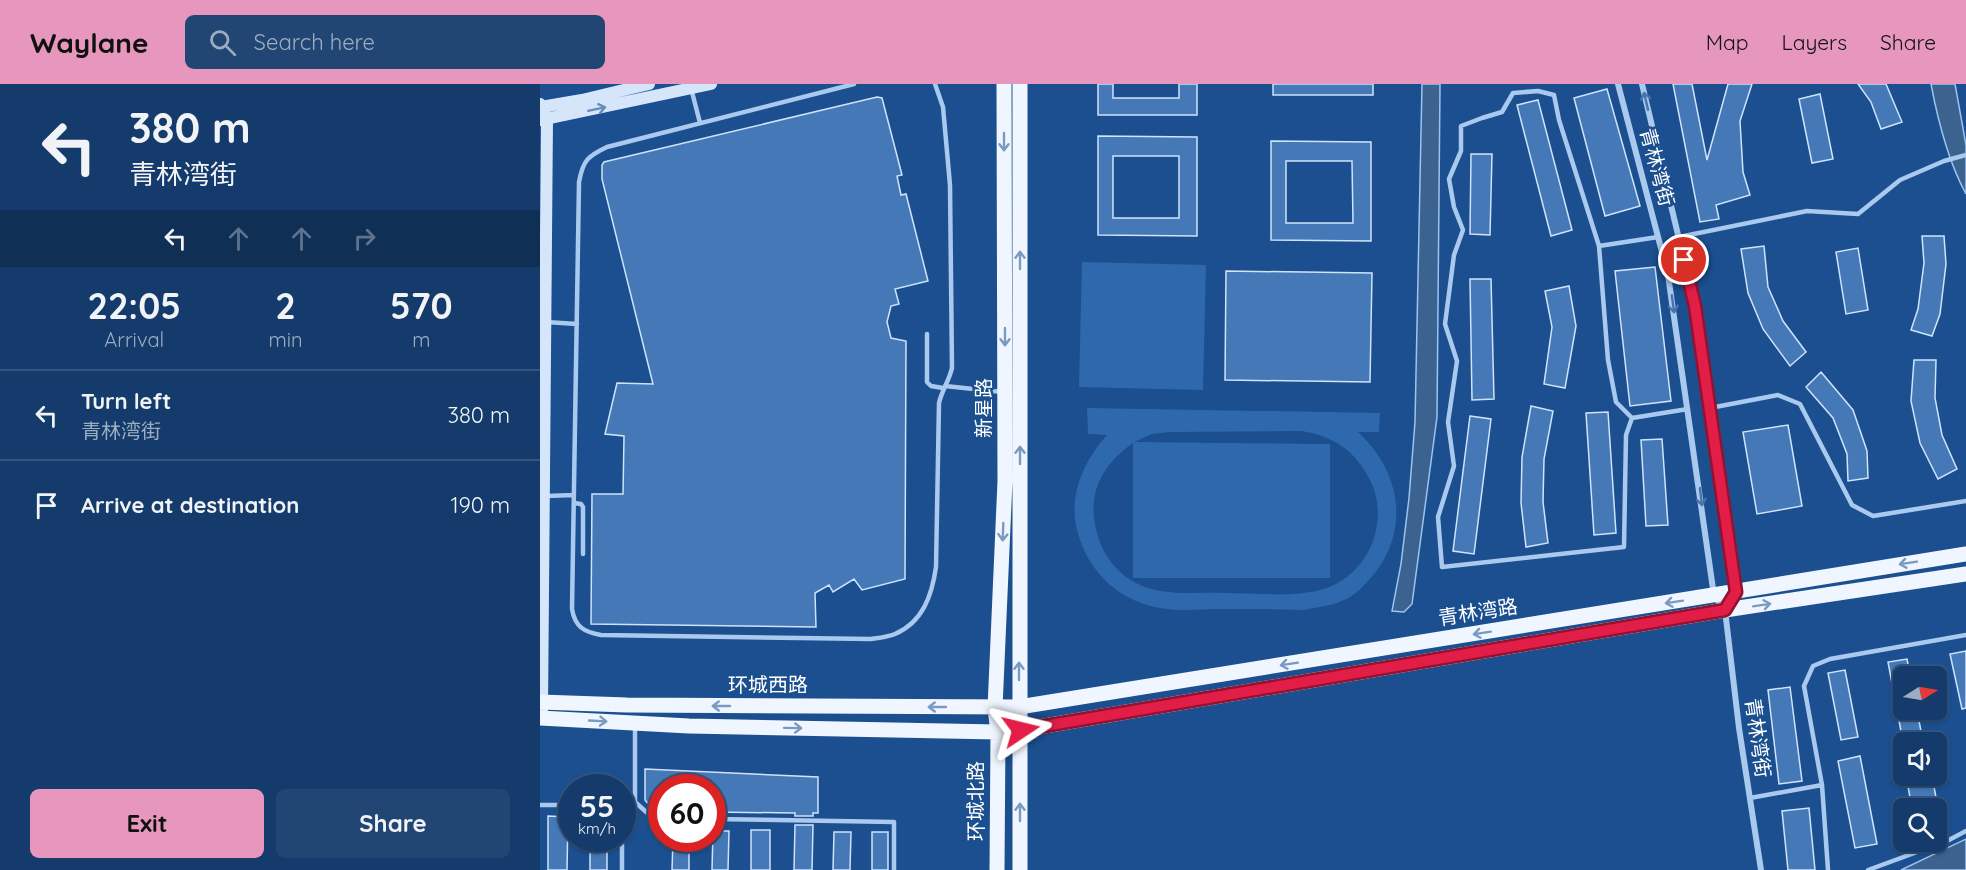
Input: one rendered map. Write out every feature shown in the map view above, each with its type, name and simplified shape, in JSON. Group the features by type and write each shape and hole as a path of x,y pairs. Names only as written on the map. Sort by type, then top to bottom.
{"main road":[{"name":"新星路","path":"998,732 995,708 1005,481 1004,84"},
{"name":"新星路","path":"1020,84 1019,707 1021,730"},
{"name":"青林湾路","path":"995,708 1019,707 1966,554"},
{"name":"青林湾路","path":"541,718 688,726 998,732 1021,730 1725,610 1966,574"},
{"name":"环城西路","path":"541,702 627,705 995,708"},
{"path":"1020,870 1021,730"},
{"name":"环城北路","path":"997,870 998,732"}],"street":[{"path":"541,718 545,322 543,120 540,106 582,100 649,84"},
{"path":"543,120 711,84"},
{"name":"青林湾街","path":"1618,84 1668,274 1714,596"},
{"name":"青林湾街","path":"1642,84 1695,306 1736,592"},
{"path":"1714,596 1725,610 1736,592"},
{"name":"青林湾街","path":"1725,610 1761,870"}],"lane":[{"path":"854,84 607,147 589,156 581,170 576,324 572,609 574,620 590,633 871,639 894,635 913,623 928,602 936,567 939,403 952,368 950,185 943,107 935,84"},
{"path":"691,88 700,123"},
{"path":"1538,91 1554,95 1558,120 1599,246 1608,360 1616,402 1632,418 1626,435 1624,548 1442,567 1438,517 1454,466 1448,422 1457,361 1445,324 1454,255 1463,230 1454,207 1449,179 1461,151 1461,126 1502,112 1513,93 1538,91"},
{"path":"1678,237 1807,212 1858,214 1900,180 1944,161 1966,155"},
{"path":"1599,246 1658,237"},
{"path":"545,322 576,324"},
{"path":"927,334 926,374 927,382 931,386 1005,393"},
{"path":"1710,408 1778,395 1800,404 1852,505 1873,516 1966,501"},
{"path":"1632,418 1688,409"},
{"path":"543,496 574,495"},
{"path":"574,504 581,504 583,507 583,554"},
{"path":"1828,870 1822,785 1804,686 1813,666 1830,659 1966,635"},
{"path":"635,723 635,774"},
{"path":"1750,798 1822,785"},
{"path":"636,803 648,814"},
{"path":"540,805 558,805"},
{"path":"726,819 894,822 894,870"},
{"path":"1868,870 1947,841 1966,831"},
{"path":"622,852 622,870"}],"shaded area":[{"path":"1422,84 1440,84 1437,417 1412,604 1404,612 1392,611 1401,564 1415,422"},
{"path":"1931,84 1955,84 1966,145 1966,194 1944,140"},
{"path":"1082,262 1206,265 1203,390 1079,387"},
{"path":"1087,408 1380,413 1379,432 1358,432 1383,463 1391,481 1396,518 1393,536 1386,555 1375,573 1353,595 1335,604 1304,610 1179,610 1151,606 1136,601 1109,584 1098,573 1082,546 1077,530 1076,491 1091,456 1107,435 1088,434","holes":["1301,431 1334,441 1351,454 1365,471 1376,498 1378,514 1371,546 1353,572 1339,582 1312,592 1287,594 1166,592 1134,582 1121,573 1106,555 1099,540 1094,519 1095,493 1105,471 1133,443 1133,578 1330,578 1330,444 1134,442 1152,434 1170,432"]},
{"path":"1966,839 1966,870 1901,870 1939,852 1947,852 1947,848"}],"building":[{"path":"1098,84 1113,84 1113,98 1179,98 1179,84 1197,84 1197,115 1098,115"},
{"path":"1273,84 1373,84 1373,95 1273,95"},
{"path":"1673,84 1692,84 1707,160 1728,84 1752,84 1740,121 1743,172 1750,195 1716,205 1719,219 1700,222"},
{"path":"1858,84 1886,84 1902,122 1881,129 1871,102"},
{"path":"1607,89 1640,206 1605,216 1574,98"},
{"path":"1820,94 1833,159 1812,163 1799,99"},
{"path":"877,97 882,98 902,175 897,176 901,195 906,194 928,281 895,289 899,304 891,306 887,322 891,338 906,341 905,579 862,590 854,579 833,592 829,585 815,593 816,627 591,624 592,494 623,494 624,436 605,434 617,383 653,384 602,179 602,165 604,162"},
{"path":"1538,100 1572,230 1551,236 1517,105"},
{"path":"1098,136 1197,137 1197,236 1098,235","holes":["1113,156 1179,156 1179,218 1113,218"]},
{"path":"1271,141 1371,142 1371,241 1271,240","holes":["1286,161 1352,161 1353,223 1286,223"]},
{"path":"1471,154 1492,154 1490,235 1470,234"},
{"path":"1922,236 1944,236 1946,264 1940,314 1932,336 1911,330 1918,309 1924,263"},
{"path":"1764,246 1768,287 1783,321 1806,352 1790,366 1763,329 1748,293 1741,249"},
{"path":"1858,248 1868,310 1846,314 1836,252"},
{"path":"1655,267 1671,401 1630,406 1615,271"},
{"path":"1226,271 1372,273 1370,382 1225,380"},
{"path":"1470,279 1491,279 1494,399 1472,400"},
{"path":"1569,286 1576,326 1565,388 1544,384 1552,327 1545,291"},
{"path":"1914,360 1936,360 1935,398 1942,435 1957,469 1938,479 1920,443 1911,401"},
{"path":"1821,372 1853,410 1867,451 1868,478 1848,481 1847,454 1833,418 1806,387"},
{"path":"1531,406 1553,411 1544,459 1543,502 1548,543 1526,547 1521,503 1522,457"},
{"path":"1608,412 1616,533 1594,535 1586,413"},
{"path":"1470,416 1491,419 1474,554 1453,551"},
{"path":"1788,425 1802,506 1757,514 1743,432"},
{"path":"1662,439 1668,525 1646,526 1641,440"},
{"path":"1966,651 1966,708 1962,709 1950,654"},
{"path":"1907,659 1908,666 1893,666 1893,689 1888,662"},
{"path":"1845,670 1858,737 1841,740 1828,673"},
{"path":"1790,687 1802,781 1779,784 1768,690"},
{"path":"1899,720 1919,720 1921,732 1901,732"},
{"path":"1860,756 1877,844 1855,848 1838,761"},
{"path":"645,769 818,777 818,813 813,813 813,816 795,816 795,813 726,812 726,774 648,774 648,804 645,800"},
{"path":"1908,786 1934,786 1936,798 1910,798"},
{"path":"1809,808 1815,870 1788,870 1782,811"},
{"path":"548,816 558,816 558,852 567,852 567,870 548,870"},
{"path":"795,825 813,825 812,870 794,870"},
{"path":"751,830 770,830 770,870 751,870"},
{"path":"726,831 729,831 728,870 712,870 712,852 726,852"},
{"path":"834,832 851,832 850,870 833,870"},
{"path":"872,832 888,832 888,870 872,870"},
{"path":"590,852 607,852 607,870 590,870"},
{"path":"673,852 689,852 689,870 672,870"}],"route":[{"path":"1021,730 1725,610 1736,592 1695,306 1684,260"}]}
